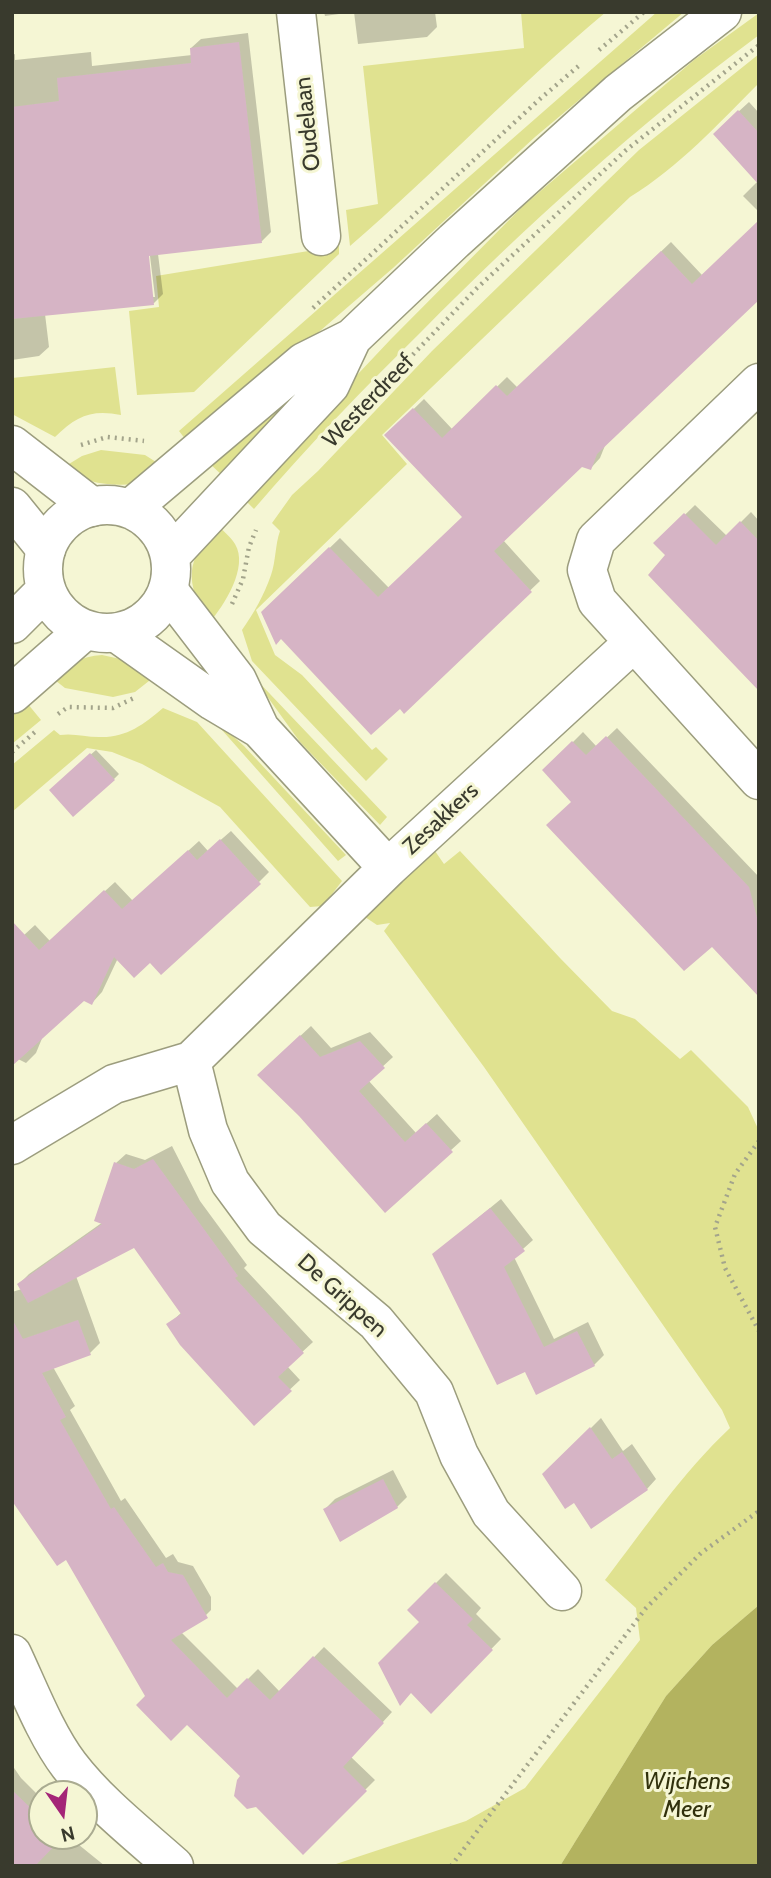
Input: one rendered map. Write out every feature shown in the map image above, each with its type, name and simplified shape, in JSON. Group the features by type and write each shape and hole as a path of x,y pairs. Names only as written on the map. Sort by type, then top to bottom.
{"street":[{"name":"Oudelaan","path":"296,12 321,236"},
{"name":"Westerdreef","path":"130,509 304,362 352,338 454,241 618,93 722,12"},
{"name":"Westerdreef","path":"169,573 330,385 352,338"},
{"path":"759,383 596,540 587,570 597,601 759,780"},
{"path":"12,445 92,507"},
{"path":"12,694 101,632 139,625 157,610 169,573 162,537 149,520 130,509 111,505 92,507 72,515 56,530 46,549 42,569 46,590 56,610 69,622 101,632"},
{"path":"12,507 46,549"},
{"name":"Zesakkers","path":"169,573 204,637 237,680 260,729"},
{"path":"12,624 46,590"},
{"name":"Zesakkers","path":"101,632 171,670 213,701 260,729 388,868 633,643"},
{"path":"12,1145 114,1084 191,1061 388,868"},
{"name":"De Grippen","path":"191,1061 208,1130 230,1182 264,1228 376,1322 418,1372 434,1392 459,1455 491,1513 562,1591"},
{"path":"12,1654 67,1763 96,1796 174,1866"}],"path":[{"name":"Westerdreef","path":"374,396 477,288 625,151 759,45"},
{"path":"204,637 230,609 243,579 249,547 258,524"},
{"path":"50,720 68,707 113,708 151,690 171,670"},
{"path":"12,752 40,728"},
{"path":"759,1141 735,1174 715,1227 725,1268 759,1331"},
{"path":"451,1866 646,1608 701,1553 759,1511"}],"green space":[{"path":"521,12 606,12 350,246 346,210 378,204 363,66 524,48"},
{"path":"657,12 684,12 535,137 393,268 189,444 179,431"},
{"path":"759,13 759,35 626,140 502,253 357,397 254,509 242,497 391,339 523,206 694,60"},
{"path":"759,54 759,83 682,159 630,197 382,435 407,464 256,610 275,655 302,675 372,750 376,747 388,759 366,781 252,661 242,630 262,597 273,570 280,531 272,523 292,495 432,351 639,150"},
{"path":"339,246 339,254 194,392 137,395 129,311 159,307 156,276"},
{"path":"115,367 121,415 101,413 85,416 77,419 55,437 12,414 12,378"},
{"path":"314,371 225,478 208,462"},
{"path":"101,450 145,455 156,462 135,484 126,485 89,480 64,467 82,456"},
{"path":"216,524 235,544 239,553 239,564 228,597 209,623 195,595 192,572 199,550"},
{"path":"102,655 125,660 154,677 135,692 113,697 65,688 51,677 75,662"},
{"path":"251,674 387,817 380,825 300,742"},
{"path":"23,698 41,720 12,744 12,708"},
{"path":"163,708 197,722 342,881 323,906 310,907 220,807 142,764 112,752 87,748 12,812 12,765 54,730 60,735 109,737 126,733 141,725"},
{"path":"206,712 244,746 346,855 338,861"},
{"path":"435,851 444,864 460,851 612,1011 635,1019 680,1059 691,1050 748,1107 759,1131 759,1605 712,1645 666,1696 560,1866 330,1866 466,1821 525,1788 640,1640 636,1608 605,1580 680,1482 730,1428 722,1410 484,1067 384,931 390,923 377,925 365,917"}],"water":[{"name":"Wijchens Meer","path":"759,1605 759,1866 560,1866 666,1696 712,1645"}],"building":[{"path":"239,42 262,243 149,256 154,305 12,319 12,107 59,101 57,78 191,63 190,48"},
{"path":"738,110 759,133 759,185 713,134"},
{"path":"759,220 759,300 597,454 591,470 582,467 494,551 532,592 404,714 400,709 371,735 281,639 276,645 261,612 329,547 378,597 462,517 384,435 413,408 442,438 496,385 507,396 661,251 692,284"},
{"path":"684,513 716,545 740,521 759,541 759,691 648,575 665,555 653,543"},
{"path":"606,736 749,887 759,925 759,997 712,947 684,971 546,825 571,802 542,770 572,741 586,755"},
{"path":"90,753 115,780 73,817 49,790"},
{"path":"220,839 261,884 161,975 150,963 134,978 114,957 92,1005 84,1001 12,1066 12,921 39,950 104,890 122,909 188,850 197,860"},
{"path":"300,1035 320,1057 360,1041 385,1068 359,1091 405,1142 426,1123 453,1152 385,1213 299,1116 257,1075"},
{"path":"153,1159 238,1276 235,1278 304,1353 278,1377 292,1391 254,1426 180,1345 166,1324 181,1314 134,1248 28,1303 17,1284 102,1224 94,1221 114,1162 134,1169"},
{"path":"490,1208 525,1251 504,1267 544,1347 577,1331 595,1366 536,1395 525,1372 497,1385 432,1254"},
{"path":"12,1319 23,1339 78,1320 91,1355 42,1373 66,1417 60,1420 111,1509 114,1507 156,1567 163,1563 168,1572 183,1575 208,1618 171,1640 227,1698 247,1678 270,1700 313,1656 384,1723 343,1767 367,1791 303,1855 256,1807 247,1809 234,1796 240,1776 187,1725 171,1741 136,1705 145,1696 66,1560 57,1566 12,1501"},
{"path":"590,1427 612,1459 622,1452 648,1490 591,1529 574,1503 565,1509 542,1474"},
{"path":"383,1479 398,1508 340,1542 323,1509"},
{"path":"435,1582 473,1619 467,1625 493,1650 431,1714 411,1693 400,1706 378,1663 419,1622 407,1610"},
{"path":"12,1790 28,1805 28,1850 50,1850 35,1866 12,1866"}]}
